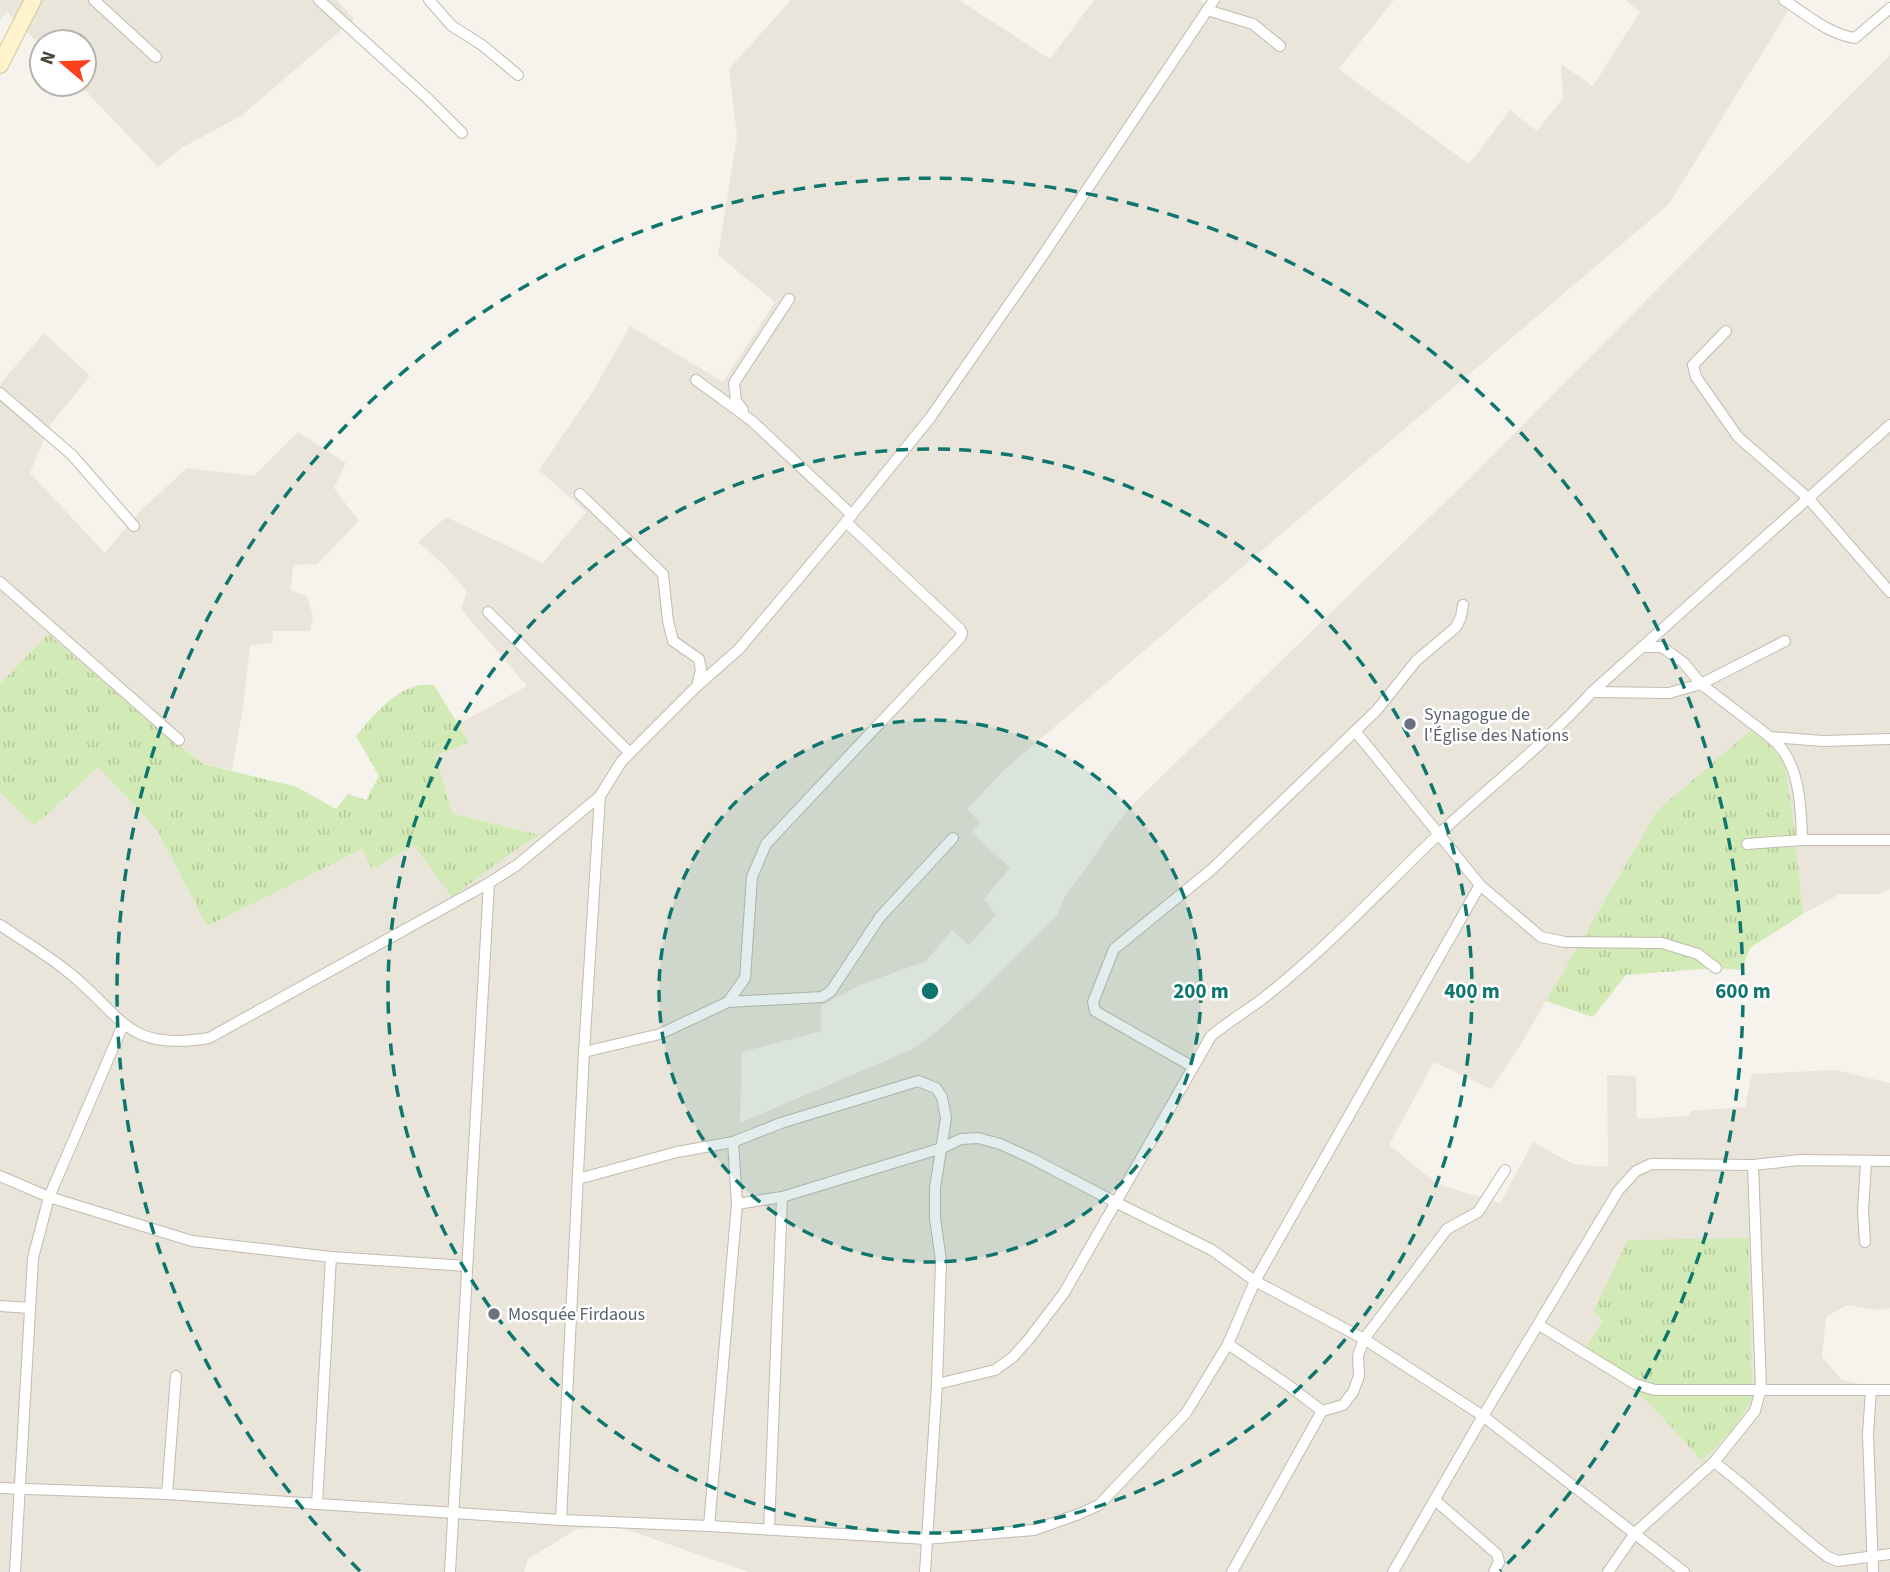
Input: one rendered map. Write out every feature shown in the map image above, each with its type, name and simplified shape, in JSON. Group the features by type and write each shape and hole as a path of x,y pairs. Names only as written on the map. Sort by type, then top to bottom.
{"street":[{"path":"0,65 33,0"},
{"path":"94,0 156,57"},
{"path":"318,0 462,133"},
{"path":"429,0 452,26 482,45 518,75"},
{"path":"0,925 68,971 123,1025 144,1037 166,1041 209,1038 517,865 600,796 621,762 697,686 739,649 930,418 1214,0"},
{"path":"1784,0 1827,28 1844,36 1854,37 1890,8"},
{"path":"1207,10 1253,24 1280,46"},
{"path":"728,1002 745,978 752,877 766,844 960,638 961,633 752,421 736,401 734,383 789,299"},
{"path":"1726,331 1693,365 1696,377 1738,437 1808,498 1890,592"},
{"path":"696,380 752,421"},
{"path":"0,393 72,455 134,526"},
{"path":"937,1384 995,1370 1013,1357 1064,1293 1211,1036 1238,1014 1270,994 1323,947 1440,834 1562,726 1592,692 1890,425"},
{"path":"580,494 663,574 667,621 673,642 699,659 701,670 697,686"},
{"path":"0,582 178,740"},
{"path":"1193,1067 1095,1012 1094,999 1114,949 1211,870 1377,710 1416,661 1456,627 1463,605"},
{"path":"488,612 630,753"},
{"path":"1592,692 1669,693 1701,684 1785,641"},
{"path":"1642,647 1662,647 1684,663 1701,684 1782,745 1792,764 1801,816 1802,840"},
{"path":"1355,731 1480,884 1541,937 1565,942 1662,943 1698,954 1716,968"},
{"path":"1770,737 1823,741 1890,739"},
{"path":"561,1520 584,1052 600,796"},
{"path":"584,1052 660,1034 728,1002 822,997 831,991 880,917 953,838"},
{"path":"1747,844 1802,840 1890,840"},
{"path":"450,1572 489,883"},
{"path":"0,1488 167,1494 452,1514 709,1525 926,1539 1034,1530 1079,1514 1099,1505 1186,1413 1228,1344 1255,1281 1480,884"},
{"path":"15,1572 33,1258 49,1197 123,1025"},
{"path":"578,1179 677,1152 733,1143 781,1123 918,1081 936,1088 942,1097 946,1118 935,1188 935,1218 941,1261 937,1384 925,1572"},
{"path":"737,1204 782,1196 942,1148 961,1139 978,1138 1000,1144 1212,1250 1255,1281 1364,1339 1483,1416 1684,1572"},
{"path":"709,1525 737,1204 733,1143"},
{"path":"1393,1572 1618,1191 1636,1171 1651,1164 1753,1165 1815,1160 1866,1163 1890,1161"},
{"path":"1865,1242 1863,1210 1866,1163"},
{"path":"1608,1572 1635,1533 1714,1462 1755,1411 1761,1389 1753,1165"},
{"path":"1232,1572 1322,1411 1343,1405 1353,1392 1359,1376 1358,1356 1364,1339 1447,1229 1478,1212 1505,1170"},
{"path":"0,1175 49,1197 192,1241 331,1257 467,1266"},
{"path":"769,1529 782,1196"},
{"path":"317,1504 331,1257"},
{"path":"0,1306 30,1308"},
{"path":"1539,1325 1634,1384 1655,1390 1890,1390"},
{"path":"1228,1344 1322,1411"},
{"path":"167,1494 176,1376"},
{"path":"1871,1390 1868,1434 1873,1572"},
{"path":"1714,1462 1756,1494 1779,1518 1828,1557 1838,1561 1890,1554"},
{"path":"1436,1501 1497,1554 1499,1562 1494,1572"}],"shaded area":[{"path":"0,0 337,0 354,19 241,116 183,147 158,167 92,98 98,98 98,28 28,28 28,33 7,12 0,20"},
{"path":"791,0 959,0 1050,59 1094,0 1199,0 1206,5 1210,0 1394,0 1339,69 1469,164 1510,110 1537,131 1563,98 1561,64 1593,86 1640,12 1625,0 1795,0 1669,204 1005,769 967,809 980,823 971,832 1010,868 984,899 996,915 969,945 952,930 926,961 860,985 821,1006 821,1031 742,1052 740,1123 913,1049 939,1030 1058,914 1063,900 1128,809 1470,478 1890,55 1890,889 1880,894 1839,894 1803,914 1784,757 1657,811 1521,1044 1491,1089 1434,1062 1389,1145 1437,1184 1500,1203 1533,1142 1573,1164 1608,1167 1607,1075 1636,1076 1637,1119 1688,1116 1691,1111 1745,1107 1752,1074 1835,1070 1890,1083 1890,1308 1876,1310 1847,1305 1826,1317 1822,1357 1842,1380 1875,1387 1890,1386 1890,1572 749,1572 616,1526 577,1529 528,1559 524,1572 0,1572 0,792 36,826 97,766 158,831 207,925 362,849 414,845 511,853 538,835 452,813 436,756 468,742 459,724 527,686 461,609 467,591 444,565 418,542 446,517 543,563 586,512 539,470 593,391 630,326 723,382 775,302 718,255 737,136 729,69","holes":["1604,1319 1702,1461 1651,1405 1584,1348"]},
{"path":"44,333 90,376 50,425 30,473 105,553 140,511 187,468 254,476 298,432 346,463 334,488 359,521 317,564 293,565 291,590 307,596 313,617 310,631 273,631 272,643 250,645 232,770 203,764 152,724 0,684 0,384"}],"green space":[{"path":"48,634 152,724 203,764 297,787 336,809 348,794 366,800 379,776 356,736 380,709 400,693 422,685 434,685 469,742 436,756 452,813 539,835 452,897 414,845 372,869 362,849 207,926 158,831 98,767 35,826 0,792 0,684"},
{"path":"1751,730 1784,757 1803,914 1750,948 1742,970 1715,968 1626,975 1593,1017 1546,1001 1657,811"},
{"path":"1749,1238 1752,1399 1734,1428 1702,1461 1651,1405 1584,1349 1603,1320 1593,1311 1628,1240"}],"place":[{"name":"Synagogue de l'Église des Nations","path":"1410,724"},
{"name":"Mosquée Firdaous","path":"494,1314"}]}
